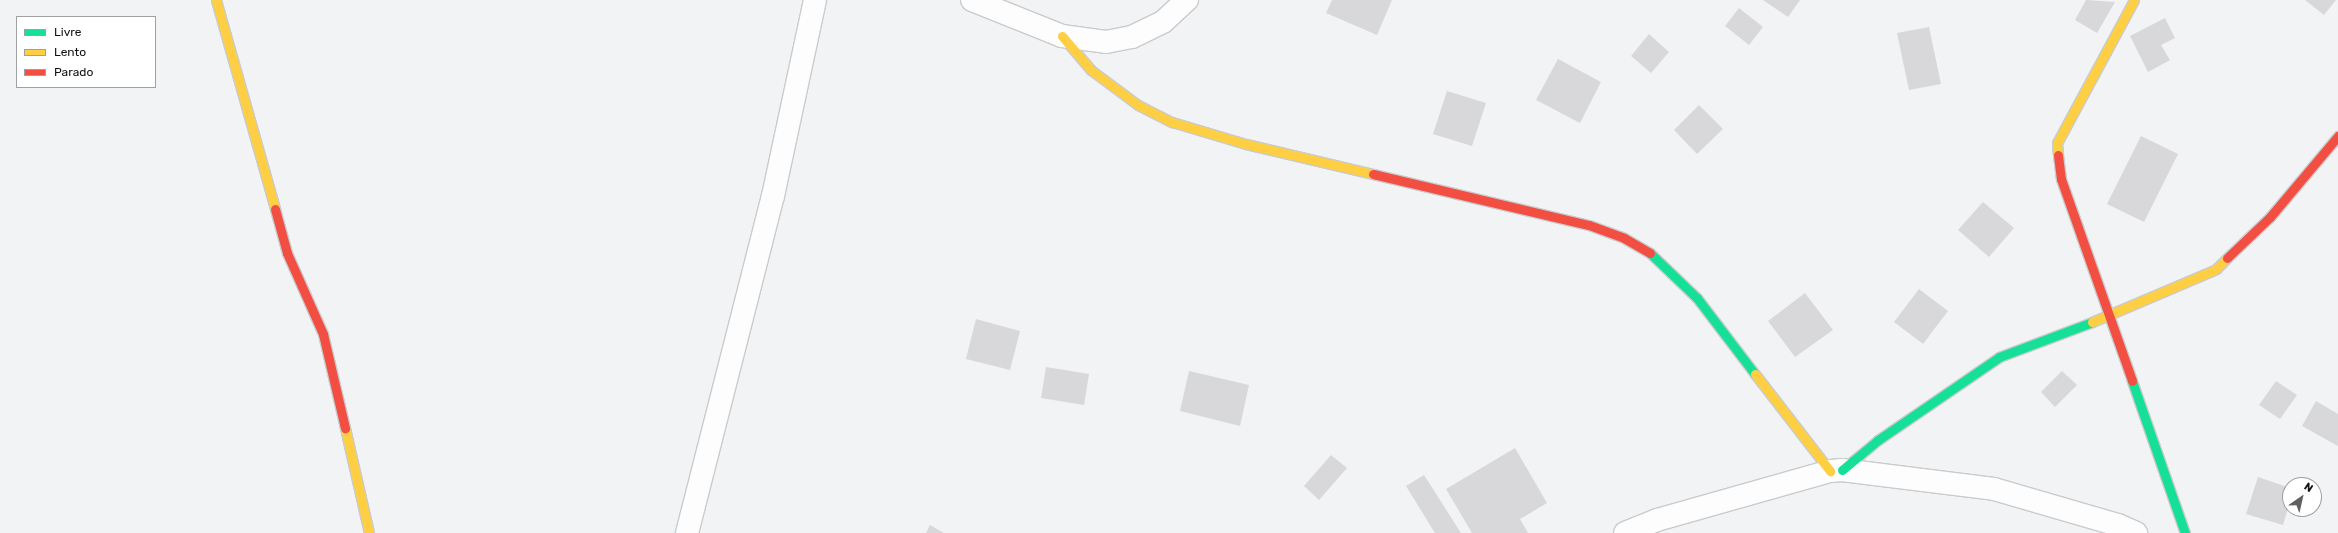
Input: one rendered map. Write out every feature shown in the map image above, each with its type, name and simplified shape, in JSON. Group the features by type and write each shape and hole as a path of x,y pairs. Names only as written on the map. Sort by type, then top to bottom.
{"street":[{"path":"216,0 287,253 323,334 369,533"},
{"path":"687,533 773,196 815,0"},
{"path":"972,0 1062,36 1106,42 1132,37 1163,22 1187,0"},
{"path":"2134,0 2057,143 2061,179 2185,533"},
{"path":"1062,36 1091,70 1138,105 1172,122 1246,144 1589,225 1636,245 1654,256 1697,298 1836,470 1994,489 2118,525 2136,533"},
{"path":"1625,533 1657,520 1836,470 1999,357 2109,316 2216,269 2270,217 2338,136"}],"building":[{"path":"1332,0 1392,0 1377,35 1326,13"},
{"path":"1763,0 1800,0 1788,17"},
{"path":"2086,0 2115,2 2097,33 2075,20"},
{"path":"2305,0 2336,0 2324,15"},
{"path":"1739,8 1763,27 1749,45 1725,26"},
{"path":"2165,18 2175,38 2161,45 2170,60 2148,72 2130,36"},
{"path":"1929,27 1941,84 1909,90 1897,33"},
{"path":"1649,34 1669,52 1651,73 1631,56"},
{"path":"1558,59 1601,82 1580,123 1536,100"},
{"path":"1447,91 1486,103 1472,146 1433,134"},
{"path":"1699,105 1723,129 1697,154 1674,130"},
{"path":"2141,136 2178,154 2144,222 2107,204"},
{"path":"1983,202 2014,228 1989,257 1958,230"},
{"path":"1919,289 1948,311 1923,344 1894,322"},
{"path":"1805,293 1833,330 1795,357 1768,321"},
{"path":"976,319 1020,331 1010,370 966,359"},
{"path":"1046,367 1089,374 1084,405 1041,398"},
{"path":"1189,371 1249,385 1240,426 1180,411"},
{"path":"2062,371 2077,385 2055,407 2041,392"},
{"path":"2276,381 2297,395 2280,419 2259,405"},
{"path":"2316,401 2338,414 2338,446 2302,426"},
{"path":"1515,448 1547,503 1520,519 1528,533 1472,533 1446,489"},
{"path":"1331,455 1347,468 1319,500 1304,486"},
{"path":"1424,475 1461,533 1435,533 1406,486"},
{"path":"2258,477 2282,485 2282,517 2285,517 2283,525 2246,514"},
{"path":"930,525 944,533 926,533"}],"traffic: fast":[{"path":"1650,253 1697,298 1755,374"},
{"path":"1842,470 1878,440 1999,357 2092,322"},
{"path":"2132,381 2185,533"}],"traffic: slow":[{"path":"216,0 275,209"},
{"path":"2058,155 2057,143 2134,0"},
{"path":"1062,36 1091,70 1138,105 1172,122 1246,144 1373,174"},
{"path":"2092,322 2216,269 2227,258"},
{"path":"1755,374 1830,471"},
{"path":"345,428 369,533"}],"traffic: jam":[{"path":"2227,258 2270,217 2338,136"},
{"path":"2058,155 2061,179 2132,381"},
{"path":"1373,174 1589,225 1624,238 1650,253"},
{"path":"275,209 287,253 323,334 345,428"}]}
